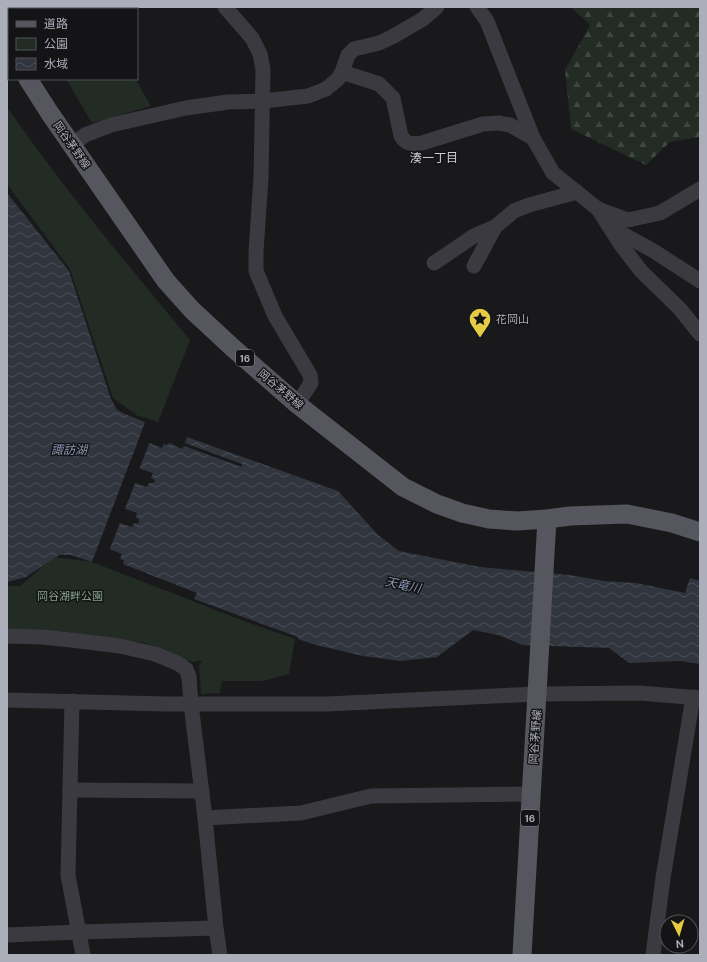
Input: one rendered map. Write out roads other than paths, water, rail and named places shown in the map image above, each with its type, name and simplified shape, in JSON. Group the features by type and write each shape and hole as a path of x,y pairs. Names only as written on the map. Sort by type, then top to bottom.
{"main road":[{"name":"岡谷茅野線","path":"29,80 48,112 166,281 192,310 297,404 403,487 437,504 462,513 489,519 517,521 547,527 570,516 627,514 672,523 700,532"},
{"name":"岡谷茅野線","path":"522,955 547,527"}],"street":[{"path":"225,7 252,38 260,54 263,69 261,177 256,271 275,316 310,375 311,383 297,404"},
{"path":"72,145 85,136 111,125 186,108 228,102 263,102 308,96 326,89 338,79 348,54 354,49 379,43 392,37 423,19 437,7"},
{"path":"477,7 487,21 533,138 553,173 598,209 628,220 660,213 700,189"},
{"path":"342,72 379,84 393,98 401,136 404,141 412,144 422,143 483,124 499,123 510,125 533,138"},
{"path":"434,263 474,236 495,227 514,211 528,205 577,192"},
{"path":"598,209 621,245 641,270 680,309 700,334"},
{"path":"608,225 652,250 700,281"},
{"path":"474,266 495,227"},
{"path":"7,636 78,640 120,646 155,654 177,663 186,669 189,678 220,955"},
{"path":"7,700 166,704 326,704 538,688 639,693 697,698 662,878 653,955"},
{"path":"72,701 68,874 83,955"},
{"path":"70,790 202,791"},
{"path":"205,818 301,813 371,796 531,794"},
{"path":"7,935 216,928"}],"water":[{"path":"7,193 69,271 111,399 117,410 145,422 139,439 162,448 164,444 167,445 170,443 182,449 184,446 242,467 242,464 185,443 187,437 338,491 378,535 399,551 480,567 570,575 604,581 636,583 685,593 690,578 700,581 700,664 680,661 629,663 609,648 523,645 498,635 473,630 437,657 400,661 363,656 316,645 298,639 298,637 194,599 197,593 123,564 124,560 120,559 122,554 99,545 92,562 71,555 59,555 26,577 7,582","holes":["129,465 153,473 151,478 155,480 154,483 149,483 147,487 124,479","114,505 137,513 136,518 139,519 139,522 137,524 134,523 132,527 108,519"]}],"place":[{"name":"花岡山","path":"480,338"}],"district":[{"name":"湊一丁目","path":"434,158"}],"water label":[{"name":"諏訪湖","path":"69,450"},
{"name":"天竜川","path":"403,585"}],"park label":[{"name":"岡谷湖畔公園","path":"70,596"}]}
